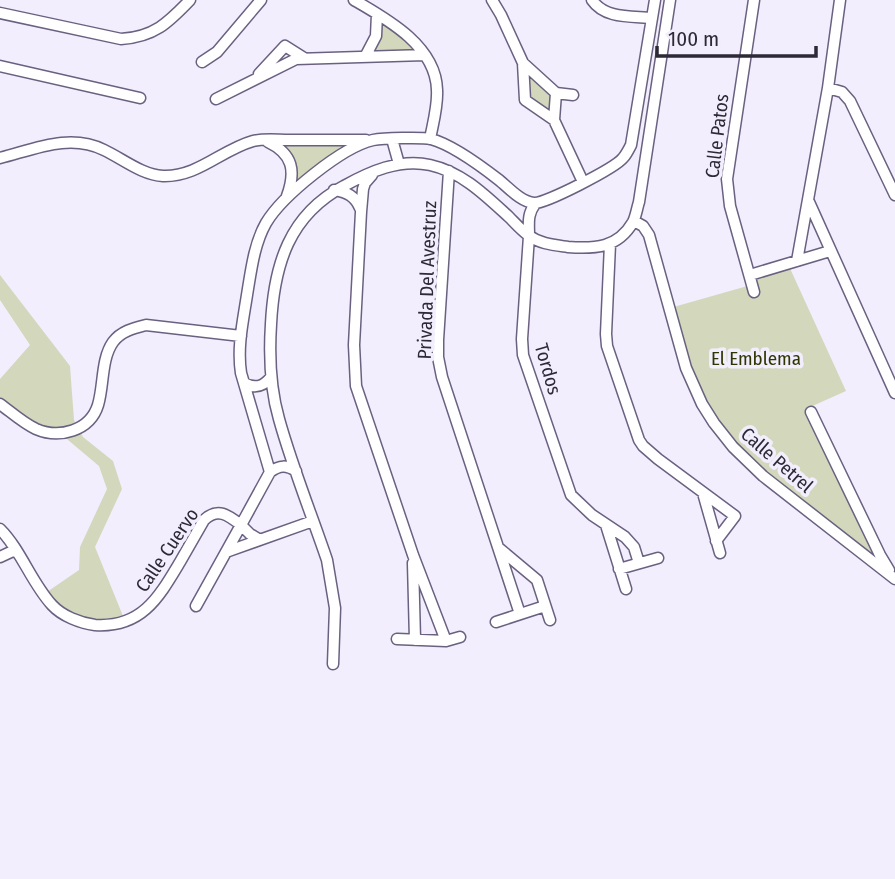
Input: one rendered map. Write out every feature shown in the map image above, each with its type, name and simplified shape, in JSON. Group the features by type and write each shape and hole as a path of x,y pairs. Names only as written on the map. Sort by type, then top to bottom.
{"street":[{"path":"179,12 182,0"},
{"path":"0,13 121,39 137,38 164,26 190,0"},
{"path":"202,62 217,52 261,0"},
{"path":"354,0 402,31 425,55 432,68 437,89 430,139"},
{"path":"492,0 523,64 525,100 554,120"},
{"path":"592,0 600,10 609,14 652,18"},
{"path":"0,159 54,144 80,142 103,149 147,173 162,176 191,172 253,141 430,139 449,146 526,201 535,204 611,168 624,158 631,145 655,0"},
{"path":"333,664 335,608 327,560 278,417 271,377 272,298 285,247 302,219 334,190 378,170 399,164 429,165 449,171 480,190 529,236 547,244 590,248 610,244 634,221 639,202 670,0"},
{"name":"Calle Patos","path":"754,0 727,179 730,206 754,292"},
{"path":"797,261 828,88 840,0"},
{"path":"365,57 376,36 377,14"},
{"path":"253,80 285,46 305,58"},
{"path":"216,99 296,59 425,55"},
{"path":"523,64 556,93 573,96"},
{"path":"3,68 140,98"},
{"path":"828,88 842,92 850,101 895,195"},
{"path":"556,93 554,120 583,181"},
{"path":"392,139 399,164"},
{"path":"265,140 281,148 288,158 292,182 287,196"},
{"path":"270,472 239,360 258,241 265,224 287,196 352,148 373,140"},
{"path":"378,170 365,183 361,212 355,345 356,386 413,555 446,641"},
{"name":"Privada Del Avestruz","path":"449,171 438,357 442,377 520,614"},
{"path":"334,190 349,193 361,212"},
{"path":"808,201 895,393"},
{"name":"Tordos","path":"535,204 530,211 523,355 571,495 579,505 625,537 634,547 639,563"},
{"name":"Calle Petrel","path":"634,221 643,226 649,235 686,368 714,423 733,447 763,475 894,578"},
{"path":"610,244 607,346 639,440 657,459 735,516 716,541"},
{"path":"750,275 830,251"},
{"path":"0,404 35,428 50,433 79,429 90,421 98,406 108,355 113,343 123,333 146,325 241,336"},
{"path":"244,383 249,386 264,385 271,377"},
{"path":"811,412 880,555 894,578"},
{"path":"196,606 270,472 281,466 296,471"},
{"path":"703,493 720,553"},
{"name":"Calle Cuervo","path":"0,528 54,607 76,620 107,625 128,620 147,609 161,594 210,514 223,513 241,525"},
{"path":"226,552 313,521"},
{"path":"241,525 260,540"},
{"path":"606,525 626,589"},
{"path":"500,549 537,580 550,620"},
{"path":"0,557 15,550"},
{"path":"413,555 415,640"},
{"path":"620,569 659,558"},
{"path":"496,622 545,606"},
{"path":"397,639 446,641 460,637"}],"green space":[{"path":"377,14 425,55 365,57 371,46"},
{"path":"523,64 556,93 554,120 525,100"},
{"path":"265,140 373,140 352,148 287,196 288,158"},
{"name":"El Emblema","path":"788,264 846,391 808,408 893,577 763,476 702,404 670,308 751,285 750,275"},
{"path":"0,275 70,366 74,420 83,437 113,461 122,489 95,547 125,621 76,620 44,594 79,570 80,547 107,489 99,466 68,440 65,433 50,433 0,404 0,379 30,345 0,300"}]}
